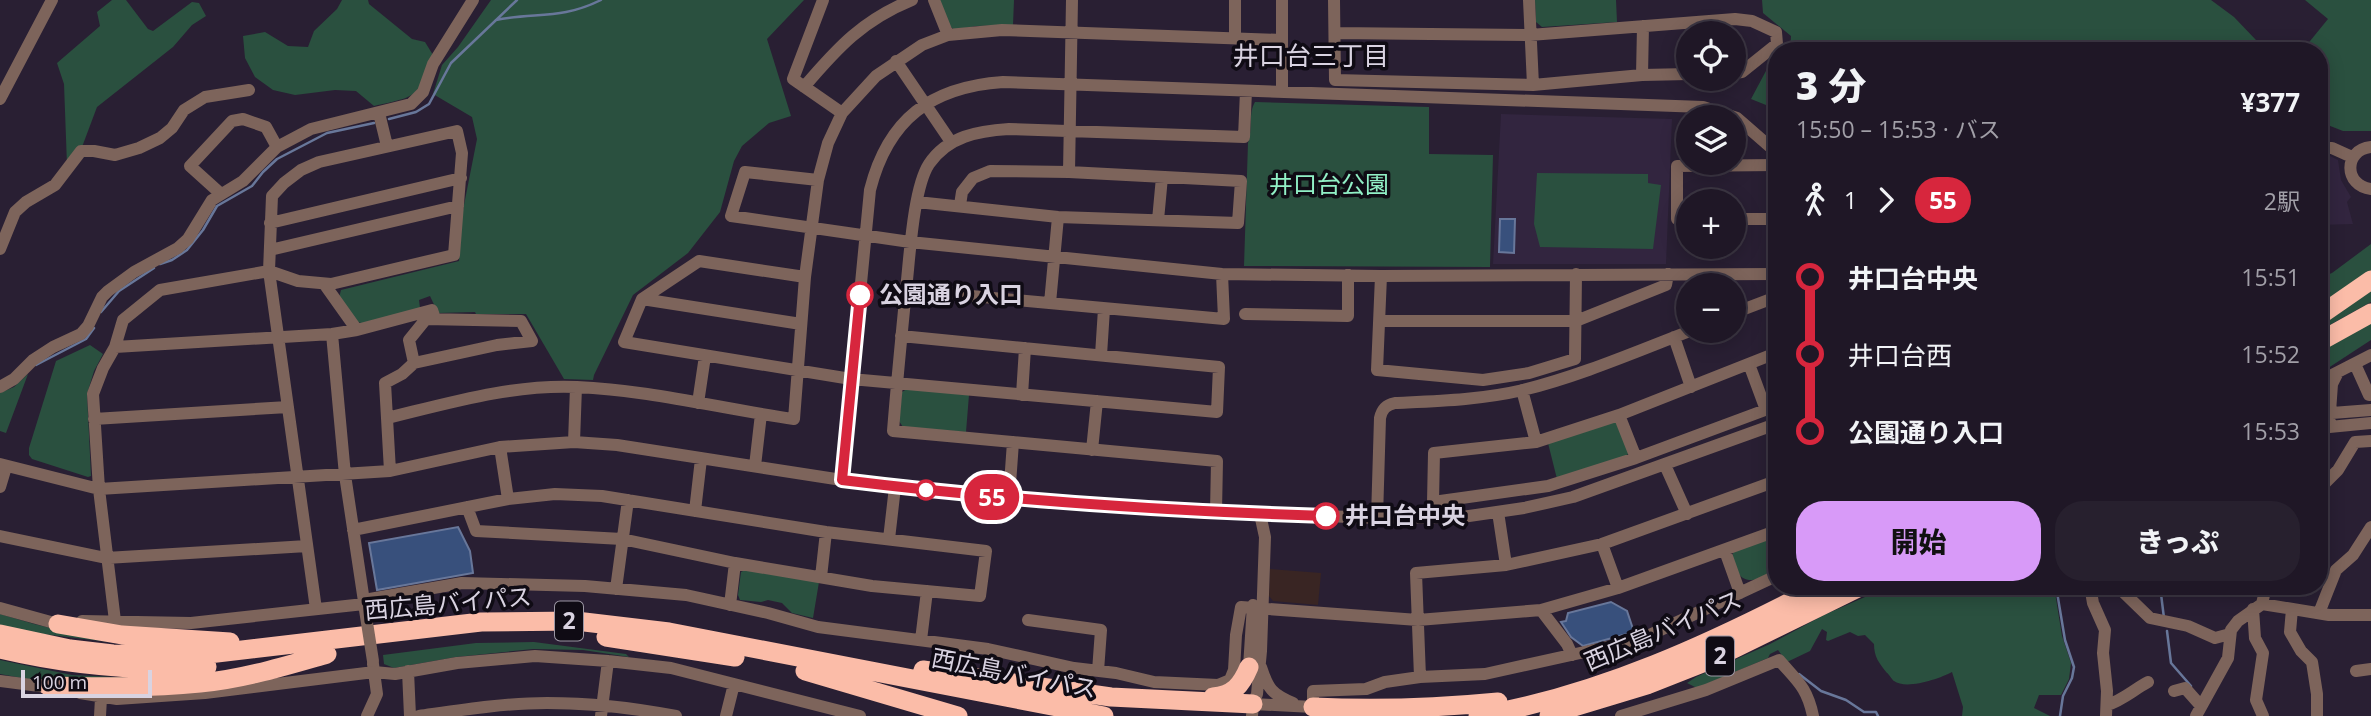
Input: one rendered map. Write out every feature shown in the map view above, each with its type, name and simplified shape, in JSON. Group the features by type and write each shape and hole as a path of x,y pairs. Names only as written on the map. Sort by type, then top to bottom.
{"highway":[{"path":"2328,310 2371,280"},
{"path":"2328,337 2371,313"},
{"name":"西広島バイパス","path":"1478,716 1579,692 1653,667 1802,595"},
{"name":"西広島バイパス","path":"1539,716 1647,685 1713,659 1845,595"},
{"path":"58,624 111,634 325,647"},
{"name":"西広島バイパス","path":"0,634 70,649 153,655 200,655 529,632 576,634 885,675 1104,716"},
{"path":"48,686 116,688 201,683 276,668 325,647"},
{"name":"西広島バイパス","path":"0,649 71,663 156,669 243,665 325,647"},
{"path":"809,665 976,676 1111,697 1184,701 1253,710"},
{"path":"809,665 958,716"},
{"name":"西広島バイパス","path":"809,665 1033,716"},
{"path":"1184,701 1230,694 1255,667"},
{"path":"1308,707 1400,708 1508,701 1653,667"},
{"path":"1549,716 1570,708"}],"street":[{"path":"0,99 4,79 52,0"},
{"path":"0,387 14,379 43,353 81,334 88,326 102,297 134,272 188,239 205,210 221,194 243,181 277,147 311,129 411,104 419,98 433,64 473,0"},
{"path":"823,0 793,79 842,113"},
{"path":"804,87 832,54 864,24 912,0"},
{"path":"934,0 948,34"},
{"path":"1069,172 1072,0"},
{"path":"1235,0 1235,38"},
{"path":"1282,0 1282,92"},
{"path":"1334,0 1335,80 1533,85 1676,74"},
{"path":"1529,0 1533,85"},
{"path":"1709,21 1752,20 1776,32 1777,42"},
{"path":"1335,33 1530,35 1676,23"},
{"path":"1642,75 1643,26"},
{"path":"387,418 480,396 542,388 576,387 637,393 794,419 801,324 818,180 828,144 842,113 876,76 922,45 948,34 1002,30 1282,40"},
{"path":"1746,69 1768,51"},
{"path":"897,61 951,142"},
{"path":"842,480 870,190 876,167 888,144 905,123 924,104 946,93 973,84 1003,82 1703,107 1737,118 1768,145"},
{"path":"0,249 15,212 26,202 55,185 81,151 94,150 116,155 139,148 160,138 172,128 184,110 205,97 249,90"},
{"path":"1216,512 1217,461 893,431 917,202 928,165 951,142 976,131 1009,128 1244,137 1246,92"},
{"path":"379,113 387,146"},
{"path":"221,194 190,166 232,121 243,119 266,127 277,147"},
{"path":"115,621 99,489 93,394 115,347 122,320 160,290 269,271 298,281 325,285 454,255 463,153 457,131 319,162 301,170 272,196 269,271 316,609"},
{"path":"2371,147 2356,152 2350,168 2352,176 2362,187 2371,189"},
{"path":"2328,148 2353,157"},
{"path":"1676,189 1676,166 1768,165"},
{"path":"917,202 1058,217 1238,223 1241,181 1069,172 990,171 973,178 962,192 960,205"},
{"path":"818,180 745,172 732,216 911,243 1222,274 1768,274"},
{"path":"1158,220 1162,177"},
{"path":"271,222 461,178"},
{"path":"270,250 458,206"},
{"path":"1050,303 1058,217"},
{"path":"1746,219 1768,219"},
{"path":"806,277 699,261 642,299 624,342 851,379 1217,412 1219,367 901,336"},
{"path":"906,290 1224,318 1222,274"},
{"path":"1381,276 1377,370 1483,380 1529,373 1575,359 1576,274"},
{"path":"1380,321 1576,321 1665,285 1668,274"},
{"path":"1245,314 1348,316 1348,275"},
{"path":"325,285 357,330"},
{"path":"642,299 801,324"},
{"path":"1746,308 1768,300"},
{"path":"1101,355 1104,309"},
{"path":"115,347 332,334 432,310 435,318"},
{"path":"390,471 385,383 402,374 414,363 497,345 532,341 521,321 426,319 409,340 414,363"},
{"path":"332,334 345,475 377,694 367,716"},
{"path":"1377,518 1380,418 1384,408 1395,403 1456,401 1522,390 1597,367 1674,337 1691,387"},
{"path":"1022,395 1025,348"},
{"path":"2371,355 2362,370 2371,394"},
{"path":"698,403 705,356"},
{"path":"1768,356 1619,415 1536,442 1434,453 1433,502 1548,486 1636,458 1768,409"},
{"path":"1749,364 1768,402"},
{"path":"2328,378 2338,372 2362,370"},
{"path":"2328,396 2338,372"},
{"path":"574,442 576,387"},
{"path":"1522,390 1536,442"},
{"path":"1092,450 1097,401"},
{"path":"94,419 288,407"},
{"path":"2328,413 2371,410"},
{"path":"755,466 761,414"},
{"path":"1619,415 1636,458"},
{"path":"2328,427 2371,423"},
{"path":"0,487 3,465 99,489 390,471 500,447 574,442 617,445 895,487 1009,498 1261,514 1377,518 1462,517 1573,497 1768,427"},
{"path":"1009,498 1013,442"},
{"path":"2328,480 2338,470 2355,442 2371,442"},
{"path":"500,447 508,499"},
{"path":"695,511 701,459"},
{"path":"1665,465 1687,514"},
{"path":"1420,677 1416,573 1506,565 1602,544 1768,484"},
{"path":"890,540 895,487"},
{"path":"353,530 508,499 555,494 602,496 827,532 986,551 980,596 872,586 735,564 622,539 476,531 467,508"},
{"path":"615,589 628,500"},
{"path":"1498,512 1506,565"},
{"path":"1261,514 1265,537 1257,607 1255,667 1250,694 1253,710 1308,707"},
{"path":"2328,590 2336,570 2353,555 2371,527"},
{"path":"821,577 827,532"},
{"path":"0,608 58,624 115,621 191,623 364,605 463,583 615,589 686,596 818,627 988,649 1154,682 1218,685 1230,680 1234,670 1241,607 1418,620 1541,610 1618,588 1768,534"},
{"path":"0,536 106,558 307,545"},
{"path":"1602,544 1618,588"},
{"path":"1725,551 1740,593"},
{"path":"730,605 735,564"},
{"path":"1308,707 1313,691 1366,689 1385,682 1420,677 1485,674 1639,640 1768,580"},
{"path":"921,640 927,591"},
{"path":"2092,595 2105,630 2103,653 2106,710 2148,682"},
{"path":"2126,595 2153,619 2188,626 2215,638 2230,634"},
{"path":"2262,595 2257,607 2255,638 2263,653 2256,700 2263,716"},
{"path":"2319,613 2326,595"},
{"path":"2174,691 2185,688 2197,706 2228,658 2230,634 2238,621 2257,607 2371,615"},
{"path":"2292,609 2290,632 2301,651 2312,662 2317,716"},
{"path":"1541,610 1572,655"},
{"path":"1028,620 1101,630 1098,670"},
{"path":"0,681 48,686 101,698 205,693 373,666 395,674 457,663 535,656 671,668 860,716"},
{"path":"1621,716 1706,690 1779,660 1799,681 1808,697 1813,716"},
{"path":"602,711 608,661"},
{"path":"1255,667 1274,694 1308,707"},
{"path":"2356,671 2371,669"},
{"path":"408,671 410,716"},
{"path":"726,716 734,684"},
{"path":"100,716 101,698"},
{"path":"419,716 473,708 546,703 602,711 676,716"}],"shaded area":[{"path":"1501,114 1672,119 1666,264 1493,264"},
{"path":"2328,155 2338,160 2341,180 2351,197 2347,202 2353,224 2328,225"},
{"path":"1270,569 1321,573 1318,605 1273,601 1269,596"}],"green space":[{"path":"112,0 126,0 148,29 153,31 192,2 199,3 206,16 192,25 173,47 97,107 82,147 67,165 64,84 57,63 100,26 97,12"},
{"path":"342,0 368,0 369,4 412,39 425,42 433,55 423,80 414,93 400,100 374,106 356,91 335,90 295,95 273,90 255,77 245,58 243,36 265,32 288,46 308,47 314,31 337,9"},
{"path":"491,0 804,0 767,39 791,116 769,123 742,146 734,161 720,212 688,253 633,295 593,380 564,379 526,314 438,313 430,296 419,300 420,308 364,324 358,322 339,298 341,290 459,261 462,215 477,139 472,117 433,94 442,65"},
{"path":"940,0 1014,0 1013,25 976,26 955,30 949,26"},
{"path":"1535,0 1616,0 1617,22 1542,27 1536,22"},
{"path":"1762,0 2211,0 2234,17 2256,42 1791,42 1791,36 1763,13"},
{"path":"2305,0 2371,0 2371,131 2343,131 2328,125 2328,42 2309,42 2328,19"},
{"path":"1768,68 1768,106 1751,99"},
{"name":"井口台公園","path":"1255,102 1429,107 1429,154 1493,155 1490,267 1244,266 1248,143"},
{"path":"1537,173 1648,174 1648,183 1661,185 1653,249 1540,247 1534,224"},
{"path":"2371,244 2371,271 2328,301 2328,275"},
{"path":"2371,289 2371,302 2328,326 2328,318"},
{"path":"2371,320 2371,340 2328,368 2328,345"},
{"path":"90,345 103,354 87,394 91,476 88,477 32,459 29,448 56,361"},
{"path":"28,374 6,433 0,431 0,393 14,387"},
{"path":"907,389 969,395 966,432 903,427 899,421 902,392"},
{"path":"1614,421 1619,424 1629,452 1626,457 1557,479 1548,443"},
{"path":"1768,539 1768,576 1749,580 1739,575 1733,563 1733,552"},
{"path":"745,570 819,582 813,618 792,613 782,603 740,600 738,595 741,572"},
{"path":"1870,595 2055,595 2062,636 2071,663 2069,679 2061,695 2039,695 2034,708 2050,716 1962,716 1963,707 1952,672 1923,683 1899,683 1893,681 1882,666 1876,656 1874,644 1865,635 1858,636 1850,632 1828,641 1827,632 1822,629 1810,651 1787,662 1778,650 1768,658 1697,688 1687,683"},
{"path":"0,614 109,642 35,633 0,625"},
{"path":"534,642 626,654 629,657 583,650 533,649 456,657 394,668 384,664 383,655 476,643"},
{"path":"0,660 72,675 156,679 33,680 0,674"}],"water":[{"path":"1500,219 1515,219 1514,253 1499,252"},
{"path":"458,527 470,551 473,573 377,590 369,543"},
{"path":"1611,602 1627,611 1634,632 1583,646 1571,637 1561,622 1566,621 1568,613"}],"waterway":[{"path":"389,119 416,112 429,104 451,63 517,0"},
{"path":"496,20 561,13 601,0"},
{"path":"160,264 187,250 217,206 252,186 277,159 327,133 374,123"},
{"path":"101,312 119,291 154,268"},
{"path":"36,365 86,339 94,328"},
{"path":"2058,595 2065,640 2074,667 2063,696 2060,716"},
{"path":"2161,595 2164,618"},
{"path":"2167,631 2171,663 2191,686"},
{"path":"1799,674 1821,691 1846,700 1864,712 1876,712 1878,716"}],"bus line":[{"name":"55","path":"860,295 842,480 1009,498 1216,512 1326,516"}],"place":[{"name":"公園通り入口","path":"860,295"},
{"name":"井口台中央","path":"1326,516"}],"district":[{"name":"井口台三丁目","path":"1311,56"}]}
